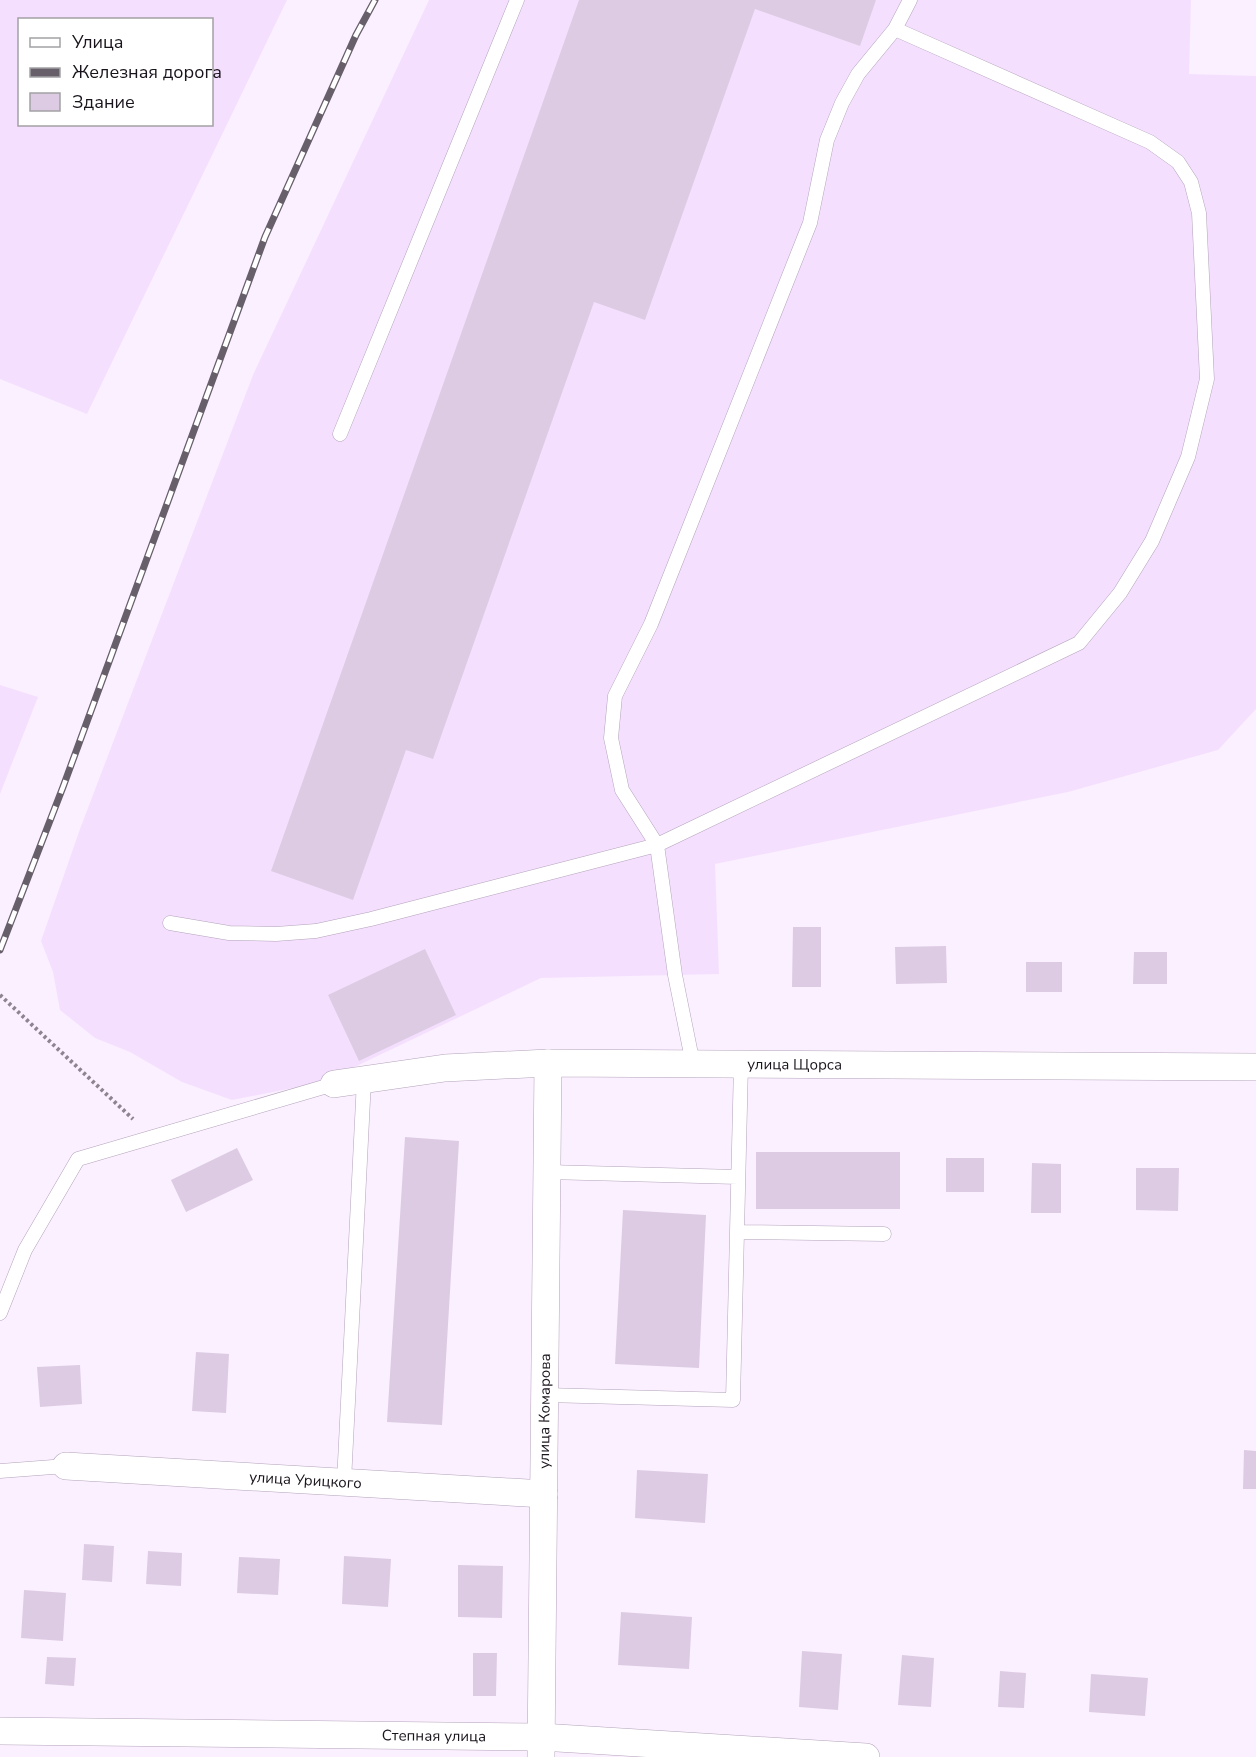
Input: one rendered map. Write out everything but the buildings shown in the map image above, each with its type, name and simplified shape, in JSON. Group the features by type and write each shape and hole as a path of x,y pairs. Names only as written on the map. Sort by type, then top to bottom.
{"street":[{"name":"улица Щорса","path":"334,1084 445,1068 548,1063 1256,1067"},
{"name":"улица Комарова","path":"541,1747 548,1063"},
{"name":"улица Урицкого","path":"66,1466 544,1494"},
{"name":"Степная улица","path":"0,1731 866,1757"}],"lane":[{"path":"340,434 517,0"},
{"path":"693,1064 675,975 657,845 622,790 611,738 615,696 651,624 810,223 827,140 842,103 858,74 894,29 910,0"},
{"path":"170,923 229,933 276,934 316,931 657,845 1079,644 1120,593 1152,541 1188,458 1207,379 1199,213 1191,182 1178,162 1150,142 894,29"},
{"path":"545,1395 733,1400 741,1064"},
{"path":"344,1482 364,1080"},
{"path":"0,1313 25,1250 78,1159 334,1084"},
{"path":"547,1172 738,1177"},
{"path":"737,1232 884,1234"},
{"path":"0,1470 66,1466"}],"path":[{"path":"0,995 152,1137"}],"shaded area":[{"path":"0,0 287,0 87,414 0,379"},
{"path":"429,0 1191,0 1189,74 1256,76 1256,709 1218,750 1068,792 715,864 719,974 541,978 323,1082 232,1100 182,1082 130,1052 95,1038 60,1010 53,972 41,941 80,829 253,375"},
{"path":"0,685 38,697 0,794"}],"railway":[{"path":"0,950 63,787 265,237 356,35 375,0"}]}
